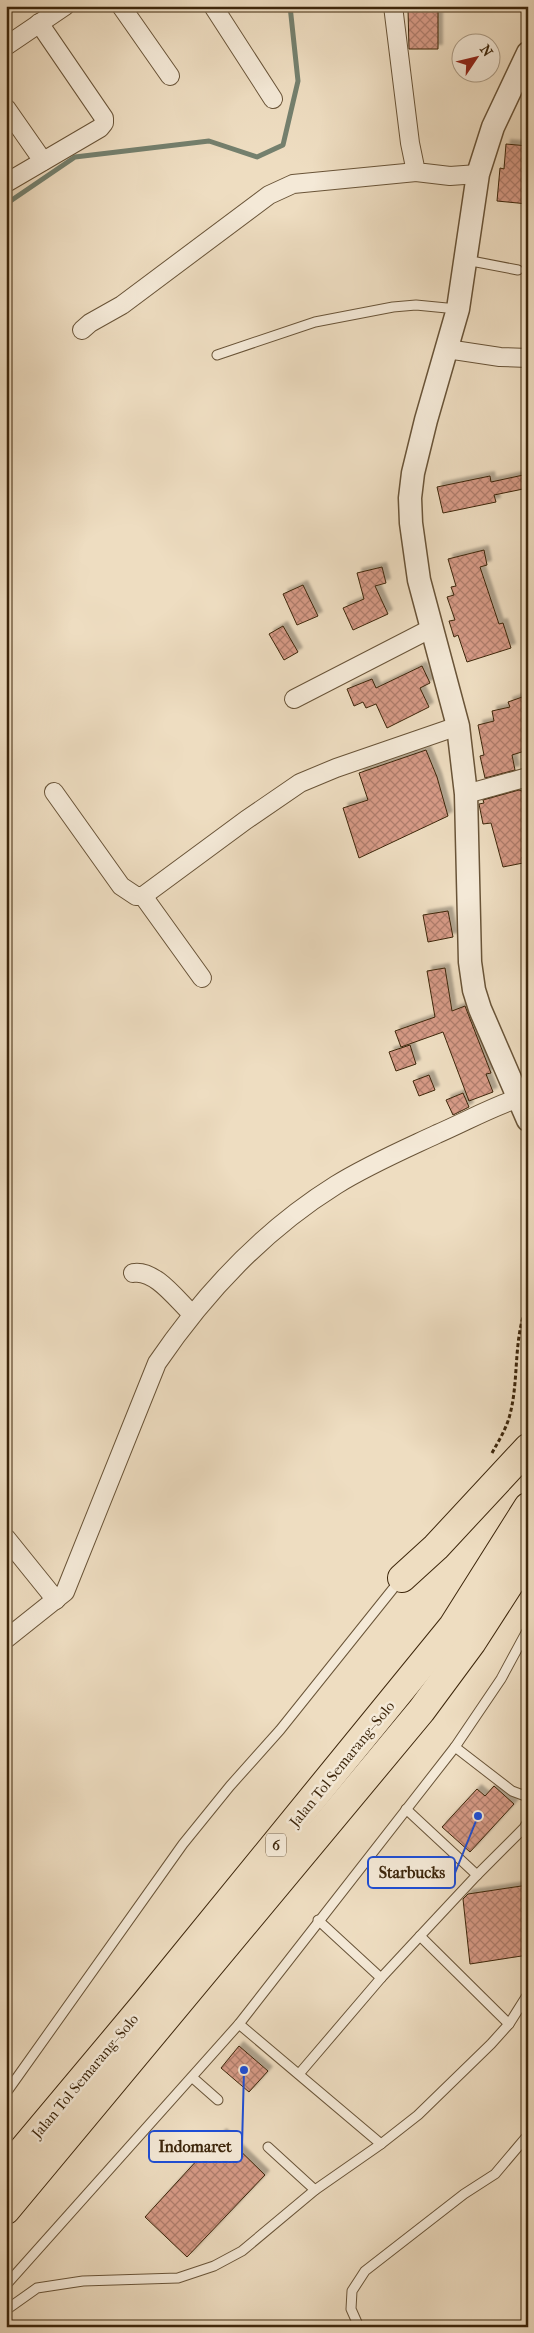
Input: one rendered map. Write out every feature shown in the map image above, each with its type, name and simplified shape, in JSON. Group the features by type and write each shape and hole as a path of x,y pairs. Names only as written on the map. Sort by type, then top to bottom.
{"highway":[{"path":"402,1578 436,1547 528,1448"},
{"name":"Jalan Tol Semarang–Solo","path":"6,2170 152,1997 447,1633 528,1507"},
{"name":"Jalan Tol Semarang–Solo","path":"6,2210 421,1711 472,1642 528,1555"}],"street":[{"path":"6,46 65,6"},
{"path":"121,6 170,76"},
{"path":"213,6 273,99"},
{"path":"393,6 410,144 416,172"},
{"path":"6,183 100,128 104,123 104,118 40,23"},
{"path":"528,53 493,127 478,174 458,309 413,473 410,498 414,555 458,726 466,794 468,922 474,990 480,1009 523,1097 528,1120"},
{"path":"6,108 43,161"},
{"path":"82,330 90,323 122,305 254,206 280,189 293,184 416,172 450,176 478,174"},
{"path":"447,349 500,357 528,358"},
{"path":"294,699 432,628"},
{"path":"54,792 121,886 136,896 143,896 252,815 300,783 336,768 458,726"},
{"path":"466,794 528,777"},
{"path":"143,896 202,978"},
{"path":"6,1639 66,1592 157,1363 192,1314 213,1290 271,1234 305,1206 337,1184 387,1158 523,1097"},
{"path":"133,1273 141,1271 152,1276 192,1314"},
{"path":"6,1538 56,1600"}],"lane":[{"path":"466,260 518,270"},
{"path":"217,355 315,322 393,307 416,305 458,309"},
{"path":"6,2093 183,1844 230,1786 280,1730 402,1578"},
{"path":"6,2285 239,2024 318,1920 455,1747 501,1678 528,1629"},
{"path":"455,1747 506,1787 528,1797"},
{"path":"406,1809 477,1875"},
{"path":"299,2074 381,1978 477,1875 524,1828 528,1821"},
{"path":"318,1920 381,1978"},
{"path":"420,1936 509,2024"},
{"path":"6,2310 37,2288 83,2281 178,2278 214,2266 242,2251 315,2190 381,2144 418,2114 509,2024 528,1994"},
{"path":"239,2024 381,2144"},
{"path":"192,2078 218,2100"},
{"path":"359,2327 351,2309 352,2292 365,2271 464,2194 495,2174 528,2135"},
{"path":"268,2147 315,2190"}],"path":[{"path":"490,1455 509,1419 513,1397 518,1334 528,1303"}],"green space":[{"path":"38,2325 130,2325 132,2327 34,2327"}],"building":[{"path":"408,9 438,9 438,49 409,49"},
{"path":"506,144 528,146 528,204 497,201 500,168 504,169"},
{"path":"528,474 528,488 494,495 496,502 443,513 437,487 490,476 491,482"},
{"path":"484,550 487,565 480,567 499,624 503,623 511,648 467,662 458,635 454,637 449,621 455,620 447,597 454,595 451,587 456,586 448,559"},
{"path":"382,567 386,583 375,586 388,614 353,630 343,608 364,599 357,573"},
{"path":"303,585 318,616 297,625 283,594"},
{"path":"283,626 298,652 284,660 269,634"},
{"path":"422,666 430,683 420,688 429,707 387,728 376,704 366,708 363,702 354,706 347,689 372,679 376,688"},
{"path":"528,695 528,750 512,755 515,770 485,778 480,756 484,755 478,725 494,721 492,711 510,707 508,702"},
{"path":"426,750 437,777 448,816 359,858 343,808 368,800 359,773"},
{"path":"519,790 522,791 528,820 528,856 522,857 523,863 503,867 491,823 483,824 479,804 484,803 483,800"},
{"path":"448,911 453,937 428,942 423,915"},
{"path":"445,968 452,1011 465,1006 491,1073 486,1074 493,1092 469,1101 443,1032 401,1047 395,1031 435,1017 427,971"},
{"path":"410,1045 416,1064 396,1071 389,1052"},
{"path":"429,1075 435,1090 419,1096 413,1081"},
{"path":"463,1093 469,1107 453,1115 446,1100"},
{"path":"494,1786 514,1804 470,1852 442,1827 477,1789 485,1796"},
{"path":"528,1885 528,1955 470,1964 463,1899 468,1894"},
{"path":"239,2046 268,2071 249,2092 221,2068"},
{"path":"222,2133 265,2175 187,2257 145,2217"}],"waterway":[{"path":"6,204 75,157 209,141 257,157 283,145 298,81 290,6"}],"place":[{"name":"Starbucks","path":"478,1816"},
{"name":"Indomaret","path":"244,2070"}]}
